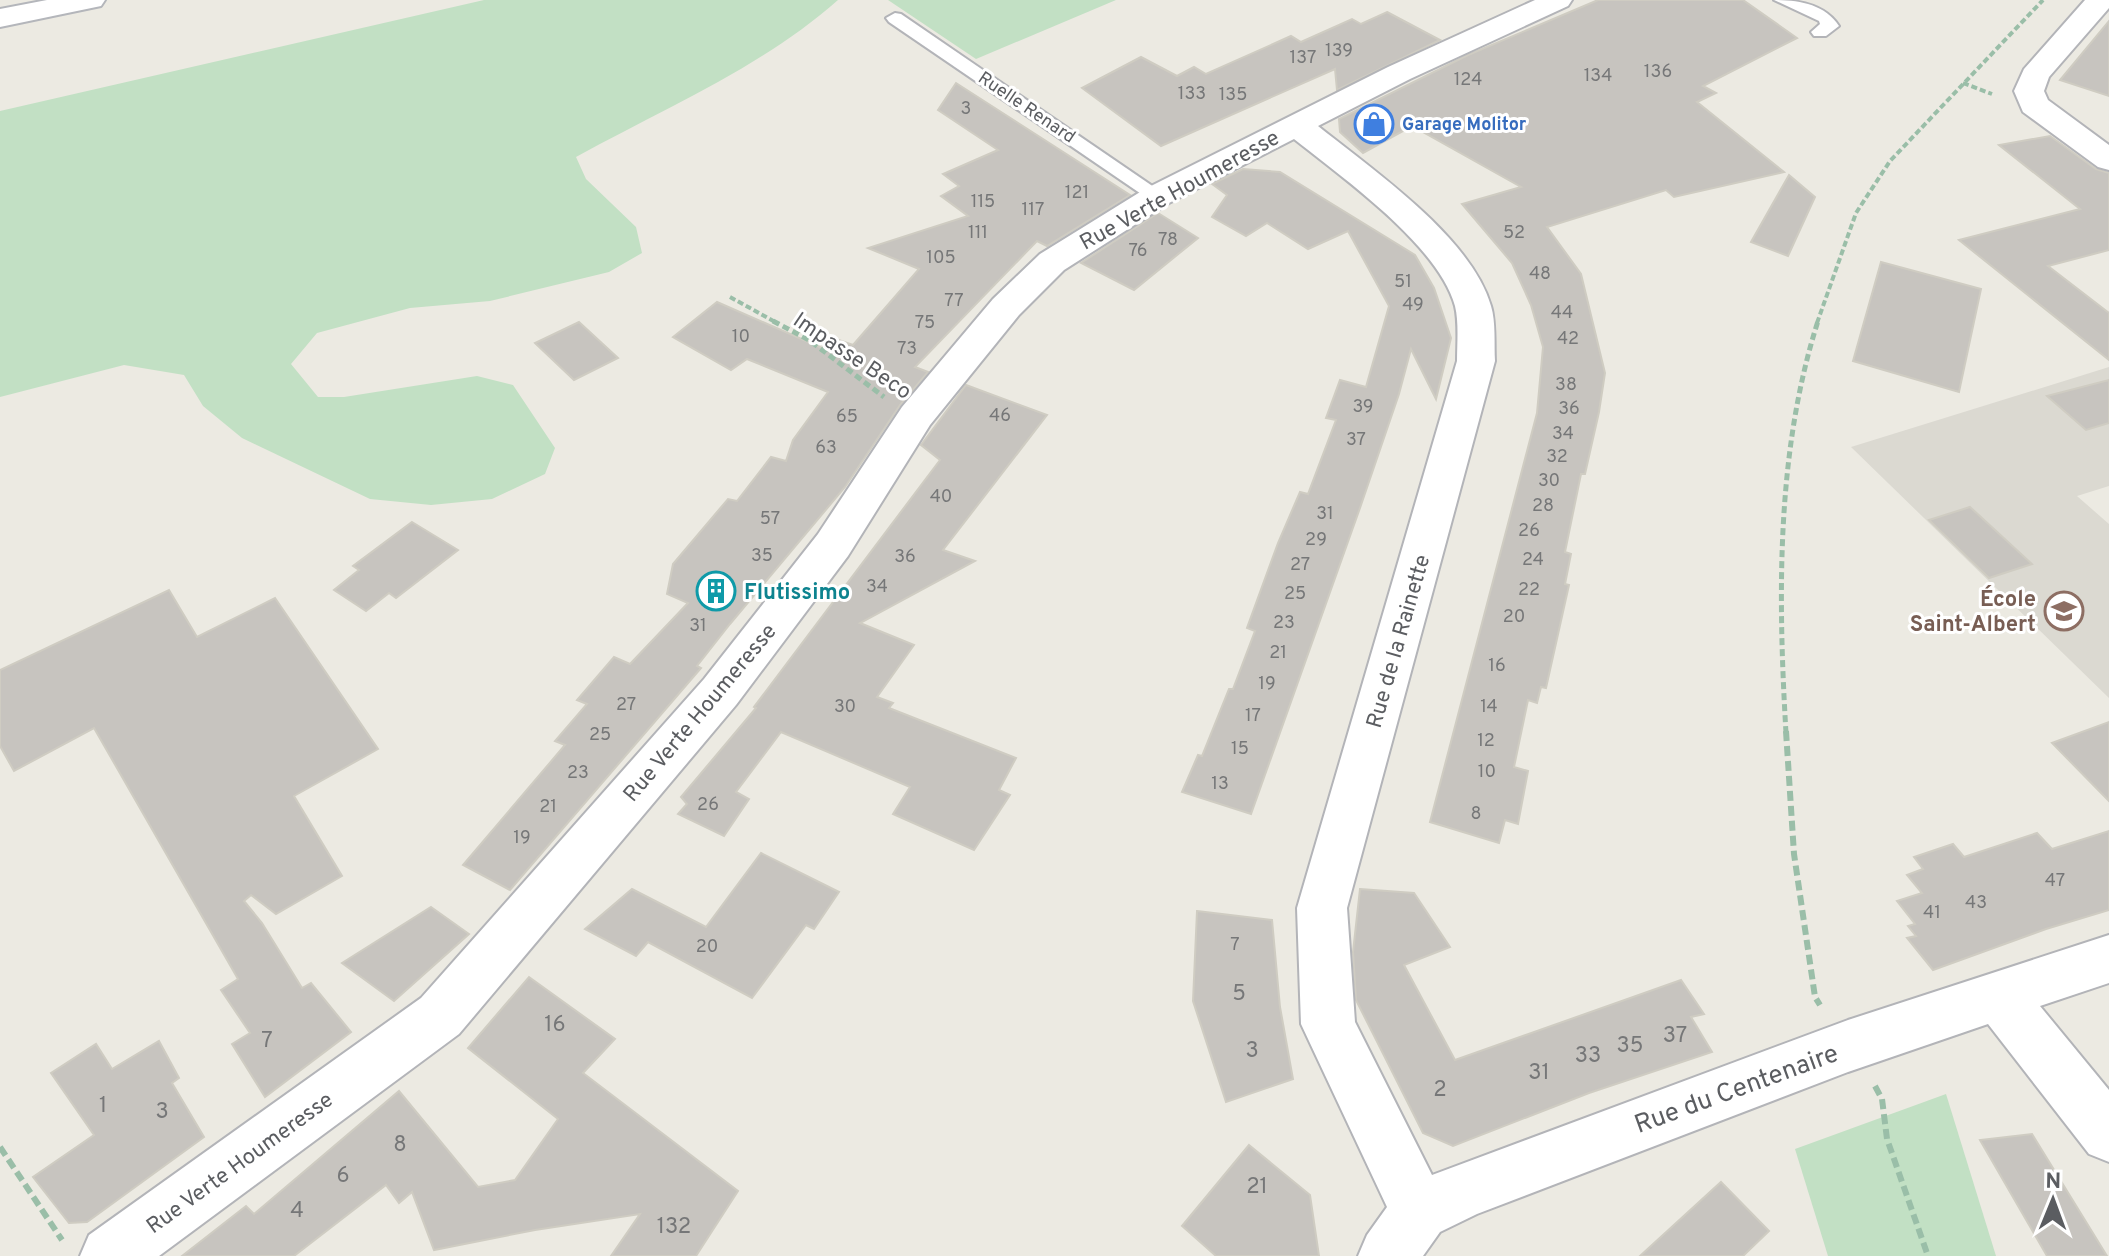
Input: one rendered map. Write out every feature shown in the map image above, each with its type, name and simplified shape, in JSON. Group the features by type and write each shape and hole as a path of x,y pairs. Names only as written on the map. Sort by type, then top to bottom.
{"street":[{"path":"0,18 91,0"},
{"name":"Rue Verte Houmeresse","path":"110,1256 440,1016 720,692 833,545 916,416 1006,307 1052,262 1157,196 1399,73 1558,0"},
{"path":"2101,0 2035,75 2029,91 2034,105 2109,160"},
{"name":"Rue de la Rainette","path":"1297,125 1372,185 1447,255 1473,306 1476,361 1322,908 1328,1024 1419,1211"},
{"name":"Rue du Centenaire","path":"1388,1256 1419,1211 1463,1190 1833,1052 2109,959"},
{"path":"1999,996 2109,1134"}],"lane":[{"path":"1782,0 1825,18 1830,26 1820,32"},
{"name":"Ruelle Renard","path":"895,18 1157,196"}],"path":[{"path":"1822,1008 1815,997 1794,854 1783,678 1783,563 1789,447 1810,345 1856,213 1890,161 1921,124 2043,0"},
{"name":"Impasse Beco","path":"730,297 809,340 890,401 916,416"},
{"path":"1872,1080 1882,1099 1887,1139 1928,1256"},
{"path":"0,1147 64,1243"}],"shaded area":[{"name":"École Saint-Albert","path":"2109,367 2109,486 2077,496 2109,524 2109,698 1851,447"}],"green space":[{"path":"484,0 838,0 745,67 576,157 586,179 636,227 642,253 609,272 490,301 410,308 317,333 291,364 318,397 344,397 477,376 513,385 555,448 545,474 492,499 431,505 370,499 242,438 203,406 184,375 124,365 0,397 0,111"},
{"path":"888,0 1116,0 976,59"},
{"path":"1946,1094 1996,1256 1828,1256 1795,1149"}],"building":[{"path":"1598,0 1743,0 1797,38 1703,86 1716,93 1697,102 1784,172 1674,197 1666,190 1547,227 1581,274 1605,373 1599,412 1585,474 1581,474 1565,552 1571,554 1565,584 1569,585 1546,688 1541,687 1537,703 1528,700 1514,767 1528,771 1518,824 1505,820 1499,843 1430,822 1537,413 1543,347 1531,305 1512,263 1462,204 1521,187 1412,126 1363,153 1340,132 1339,119 1468,55"},
{"path":"1387,12 1440,40 1337,90 1335,69 1161,146 1082,88 1141,57 1177,76 1194,67 1206,74 1291,36 1301,42 1352,19 1361,24"},
{"path":"2109,21 2109,96 2060,80"},
{"path":"956,83 1130,195 1047,246 1037,241 915,367 928,372 900,405 845,487 730,624 697,666 701,668 510,890 463,865 565,745 555,741 587,704 577,700 614,657 630,664 688,603 667,594 673,564 728,499 737,501 771,457 786,461 793,440 828,392 747,359 731,370 673,337 717,302 822,348 830,337 853,345 919,269 868,248 968,216 941,196 959,186 943,174 998,150 938,110"},
{"path":"2050,136 2096,169 2109,173 2109,250 2048,266 2109,313 2109,360 1959,240 2080,209 1999,145"},
{"path":"1243,169 1280,172 1415,255 1434,288 1451,338 1436,399 1411,349 1360,508 1251,814 1182,792 1198,755 1202,756 1229,689 1233,689 1255,631 1247,628 1278,543 1300,492 1308,494 1336,420 1326,418 1340,380 1366,387 1389,306 1348,231 1308,249 1267,223 1246,236 1212,217 1227,195 1212,184"},
{"path":"1789,175 1815,197 1788,256 1751,242"},
{"path":"1158,213 1198,238 1134,290 1081,263"},
{"path":"1881,262 1981,289 1959,392 1853,361"},
{"path":"579,322 618,358 574,380 535,343"},
{"path":"2109,380 2109,423 2086,430 2047,396"},
{"path":"966,385 1047,415 943,550 975,561 860,623 914,645 877,697 893,703 889,708 1016,758 999,790 1010,795 974,850 893,814 910,787 781,732 736,792 749,799 724,836 678,814 687,804 681,797 756,708 940,460 921,445"},
{"path":"1970,507 2032,564 1989,578 1929,520"},
{"path":"412,522 458,550 396,598 389,593 366,611 334,590 359,570 353,566"},
{"path":"169,590 197,637 275,598 378,749 294,796 342,876 276,914 251,895 244,901 262,923 302,988 311,983 351,1032 265,1097 232,1044 250,1033 221,990 238,979 94,728 14,771 0,746 0,670"},
{"path":"2109,722 2109,801 2052,743"},
{"path":"2109,831 2109,910 1933,970 1907,938 1916,936 1908,926 1915,924 1897,901 1922,893 1907,875 1923,869 1914,857 1953,844 1964,857 2037,833 2052,849"},
{"path":"761,853 839,892 814,929 806,925 752,998 648,942 636,956 585,929 632,889 706,927"},
{"path":"1360,889 1414,893 1450,947 1404,965 1455,1060 1681,980 1704,1014 1691,1017 1712,1052 1589,1093 1453,1146 1423,1133 1356,1000 1353,952"},
{"path":"431,907 469,934 394,1001 342,963"},
{"path":"1197,911 1272,920 1280,1007 1293,1079 1226,1102 1193,1001"},
{"path":"529,977 615,1039 583,1073 738,1191 696,1256 611,1256 640,1214 434,1250 412,1192 399,1203 386,1185 294,1256 182,1256 246,1206 254,1214 399,1091 478,1187 515,1180 558,1119 468,1048"},
{"path":"159,1041 179,1078 172,1083 204,1137 87,1222 69,1223 33,1177 94,1135 51,1073 96,1044 112,1069"},
{"path":"2032,1134 2107,1256 2047,1256 1980,1140"},
{"path":"1249,1145 1310,1195 1319,1256 1216,1256 1182,1226"},
{"path":"1721,1182 1769,1231 1743,1256 1640,1256"}],"place":[{"name":"Garage Molitor","path":"1374,124"},
{"name":"Flutissimo","path":"716,591"},
{"name":"École Saint-Albert","path":"2064,611"}]}
